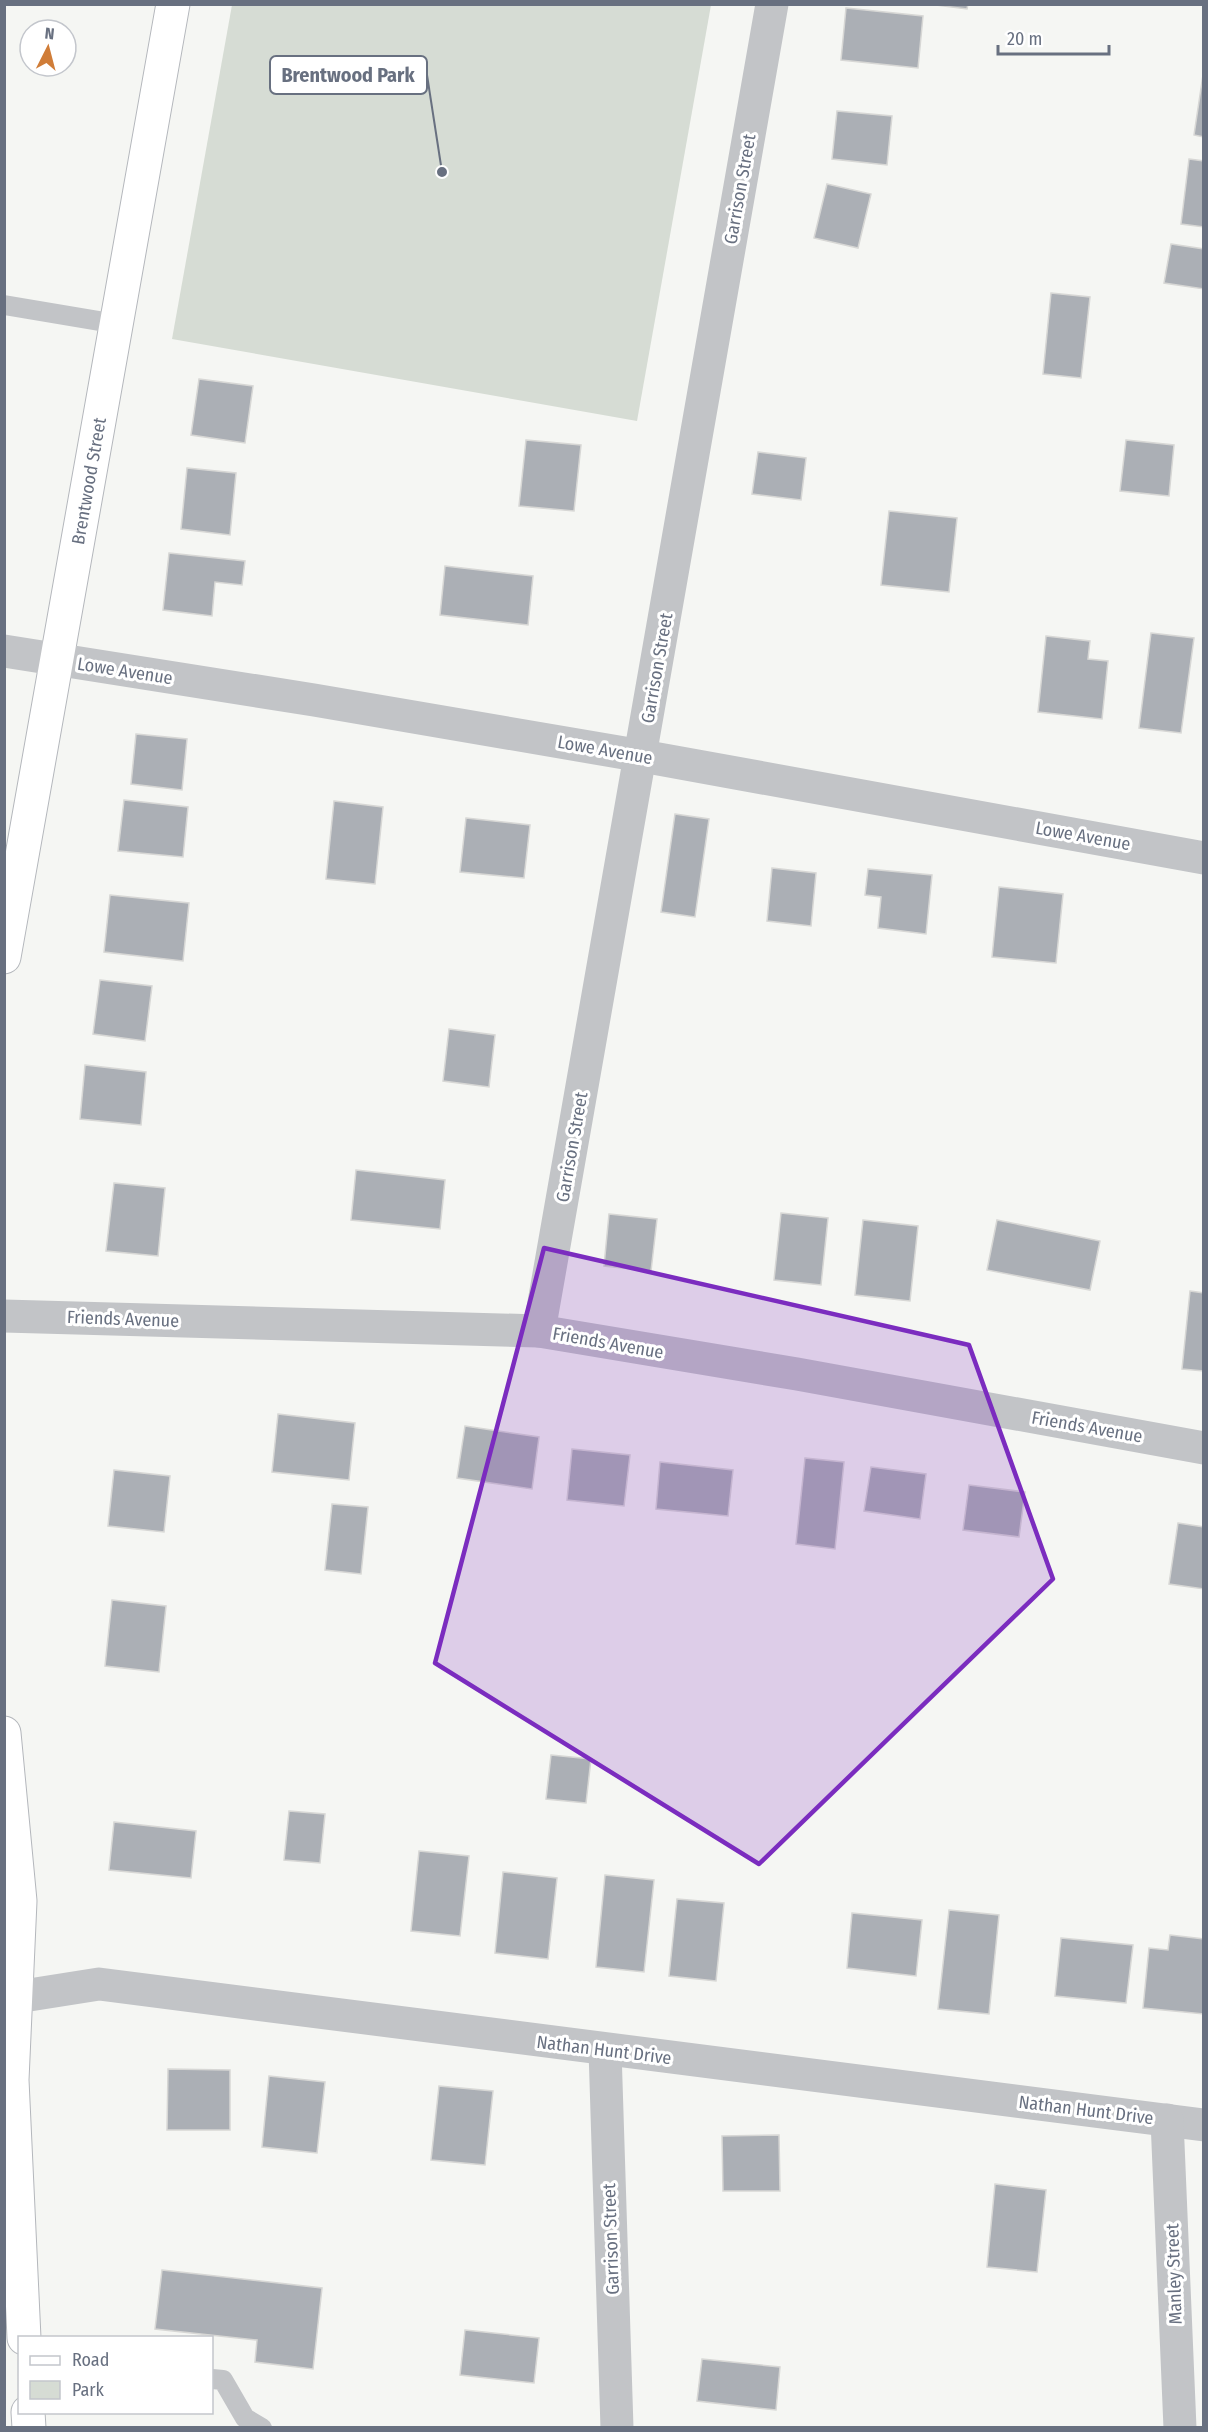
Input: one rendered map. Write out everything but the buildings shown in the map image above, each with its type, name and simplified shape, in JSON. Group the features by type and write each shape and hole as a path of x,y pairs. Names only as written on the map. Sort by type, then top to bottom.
{"main road":[{"name":"Brentwood Street","path":"4,957 173,4"},
{"path":"4,1733 20,1901 10,1998 24,2336"}],"street":[{"name":"Garrison Street","path":"539,1331 642,756 772,4"},
{"name":"Lowe Avenue","path":"4,651 314,700 642,756 1203,858"},
{"name":"Friends Avenue","path":"4,1316 539,1331 797,1374 1203,1448"},
{"name":"Nathan Hunt Drive","path":"10,1998 99,1984 1203,2125"},
{"name":"Garrison Street","path":"605,2050 617,2427"},
{"name":"Manley Street","path":"1167,2120 1180,2427"}],"lane":[{"path":"4,305 117,324"},
{"path":"213,2379 223,2380 245,2418 262,2427"}],"highlighted area":[{"path":"544,1248 969,1345 1053,1579 759,1864 435,1663"}],"green space":[{"path":"232,5 711,5 637,421 172,339"}],"place":[{"name":"Brentwood Park","path":"442,172"}]}
